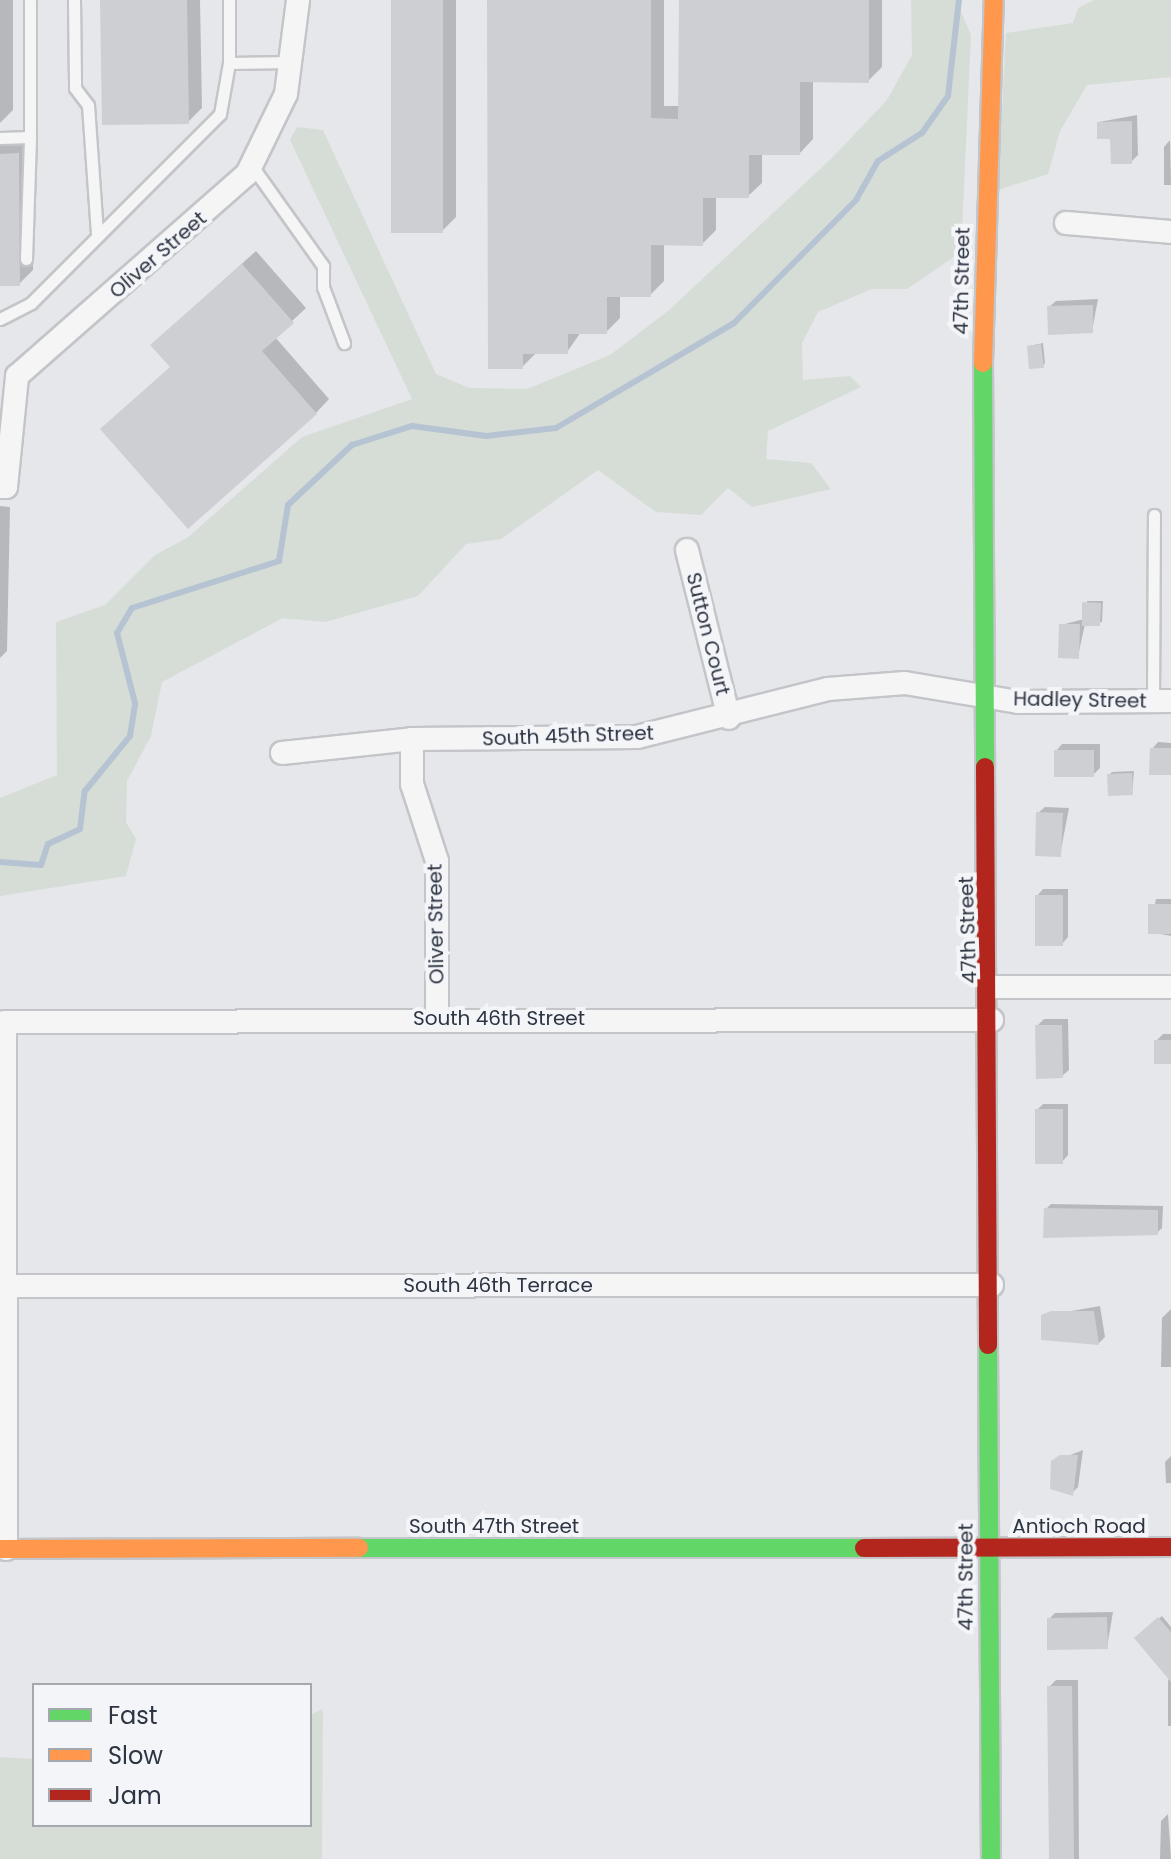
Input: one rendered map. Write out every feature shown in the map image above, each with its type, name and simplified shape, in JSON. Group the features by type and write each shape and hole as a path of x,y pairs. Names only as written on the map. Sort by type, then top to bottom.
{"street":[{"name":"Oliver Street","path":"0,487 6,487 17,376 252,165 286,94 293,62 298,0"},
{"name":"47th Street","path":"991,1859 987,1548 992,1285 992,987 983,349 994,0"},
{"path":"1066,223 1171,232"},
{"name":"Sutton Court","path":"687,550 729,718"},
{"name":"South 45th Street","path":"282,753 412,739 637,737 729,718 828,689 905,683 990,697"},
{"name":"Hadley Street","path":"990,697 1162,701"},
{"name":"Oliver Street","path":"412,739 412,784 437,861 437,1018"},
{"path":"992,987 1171,987"},
{"name":"South 46th Street","path":"4,1286 5,1022 437,1018 992,1020"},
{"name":"South 46th Terrace","path":"4,1286 992,1285"},
{"path":"3,1549 4,1286"},
{"name":"Antioch Road","path":"987,1548 1171,1547"},
{"name":"South 47th Street","path":"3,1549 987,1548"}],"lane":[{"path":"26,259 30,0"},
{"path":"74,0 75,88 88,105 97,234"},
{"path":"0,319 31,303 220,114 229,63 229,0"},
{"path":"229,63 293,62"},
{"path":"0,138 30,137"},
{"path":"252,165 323,266 323,287 344,343"},
{"path":"1154,515 1162,701"}],"shaded area":[{"path":"911,0 956,0 971,35 961,252 907,289 872,289 818,312 802,343 803,380 850,376 861,387 768,431 766,459 811,463 831,489 752,507 728,488 701,515 656,512 598,470 501,539 466,544 418,596 325,622 283,618 162,682 151,736 127,781 126,822 136,839 126,876 0,896 0,798 57,775 56,622 105,605 155,555 187,538 302,437 412,399 290,140 297,127 323,130 436,374 469,388 527,389 610,355 668,311 832,158 887,100 912,55"},
{"path":"1094,0 1171,0 1171,77 1087,85 1060,131 1048,174 998,190 1006,33 1073,23 1078,8"},
{"path":"323,1709 322,1859 0,1859 0,1757 32,1759 32,1827 312,1827 312,1714"}],"building":[{"path":"100,0 187,0 189,124 102,125"},
{"path":"391,0 443,0 443,233 391,233"},
{"path":"487,0 651,0 651,118 678,119 679,0 869,0 869,83 800,82 800,155 749,155 749,198 703,198 703,246 651,245 651,297 607,297 607,334 568,334 568,354 523,354 523,369 488,369"},
{"path":"1132,121 1132,164 1111,164 1110,139 1097,139 1097,122"},
{"path":"19,153 20,286 0,286 0,154"},
{"path":"242,264 294,323 262,351 317,414 188,529 100,429 170,367 150,345"},
{"path":"1093,305 1093,333 1048,335 1047,306"},
{"path":"1041,344 1044,368 1029,369 1027,346"},
{"path":"1082,602 1101,603 1100,626 1082,626"},
{"path":"1059,624 1080,624 1079,659 1058,658"},
{"path":"1150,748 1171,748 1171,775 1149,775"},
{"path":"1054,750 1094,750 1094,777 1054,777"},
{"path":"1132,773 1133,795 1108,796 1107,774"},
{"path":"1036,812 1063,813 1061,857 1035,856"},
{"path":"1035,895 1063,895 1063,946 1035,946"},
{"path":"1148,904 1171,904 1171,934 1148,934"},
{"path":"1035,1025 1062,1025 1063,1078 1036,1079"},
{"path":"1154,1040 1171,1040 1171,1064 1154,1064"},
{"path":"1035,1109 1063,1109 1063,1164 1035,1164"},
{"path":"1044,1208 1158,1210 1158,1235 1043,1238"},
{"path":"1051,1311 1094,1311 1099,1345 1041,1340 1041,1315"},
{"path":"1060,1455 1078,1455 1073,1496 1050,1489 1051,1461"},
{"path":"1107,1617 1108,1649 1047,1650 1047,1618"},
{"path":"1158,1617 1171,1632 1171,1682 1134,1638"},
{"path":"1047,1686 1072,1686 1074,1859 1049,1859"}],"waterway":[{"path":"0,862 41,865 48,844 80,829 85,791 130,736 135,703 117,633 132,608 279,561 288,505 352,445 412,426 486,436 556,428 734,323 856,200 878,161 922,133 948,96 959,0"}],"traffic: fast":[{"path":"983,363 985,767"},
{"path":"988,1345 991,1859"},
{"path":"359,1548 864,1548"}],"traffic: slow":[{"path":"983,363 994,0"},
{"path":"0,1549 359,1548"}],"traffic: jam":[{"path":"985,767 988,1345"},
{"path":"864,1548 1171,1547"}]}
